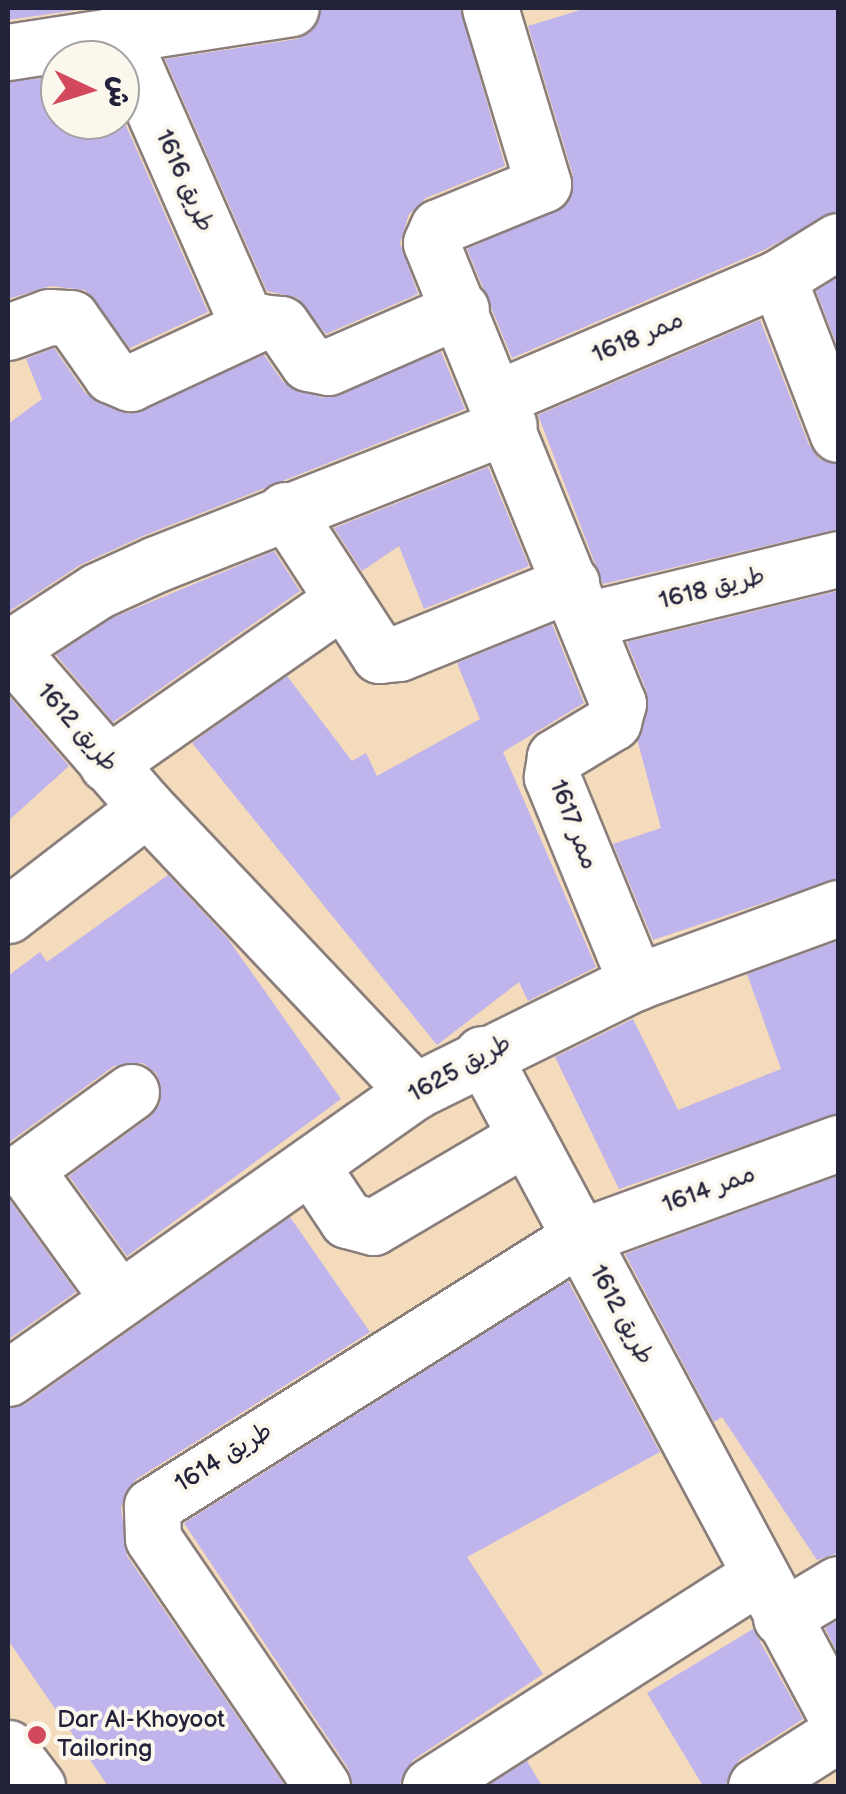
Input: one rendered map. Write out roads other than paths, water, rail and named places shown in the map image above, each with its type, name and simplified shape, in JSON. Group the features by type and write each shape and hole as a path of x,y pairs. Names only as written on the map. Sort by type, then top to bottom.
{"street":[{"path":"8,52 291,8"},
{"name":"ممر 1617","path":"490,8 543,184 430,233 619,714 555,757 552,776 636,982"},
{"name":"طريق 1616","path":"120,36 248,326"},
{"name":"ممر 1618","path":"503,412 778,278 838,241"},
{"path":"778,278 837,425"},
{"path":"8,332 49,318 71,318 111,375 130,383 248,326 282,324 308,363 328,368 461,309"},
{"path":"8,649 97,591 503,412"},
{"path":"285,510 371,650 390,656 578,602"},
{"name":"طريق 1618","path":"578,602 838,559"},
{"path":"107,764 341,601"},
{"name":"طريق 1612","path":"8,649 147,808 415,1092"},
{"path":"8,915 147,808"},
{"name":"طريق 1625","path":"8,1378 415,1092 482,1054 636,982 838,908"},
{"name":"طريق 1612","path":"482,1054 769,1597 838,1719"},
{"path":"119,1299 25,1169 132,1092"},
{"path":"311,1166 346,1220 373,1227 526,1137"},
{"name":"ممر 1614","path":"580,1237 838,1143"},
{"name":"طريق 1614","path":"322,1786 152,1538 152,1506 580,1237"},
{"path":"430,1786 769,1597 838,1584"},
{"path":"756,1786 838,1734"},
{"path":"8,1748 37,1786"}],"place":[{"name":"Dar Al-Khoyoot Tailoring","path":"37,1735"}]}
